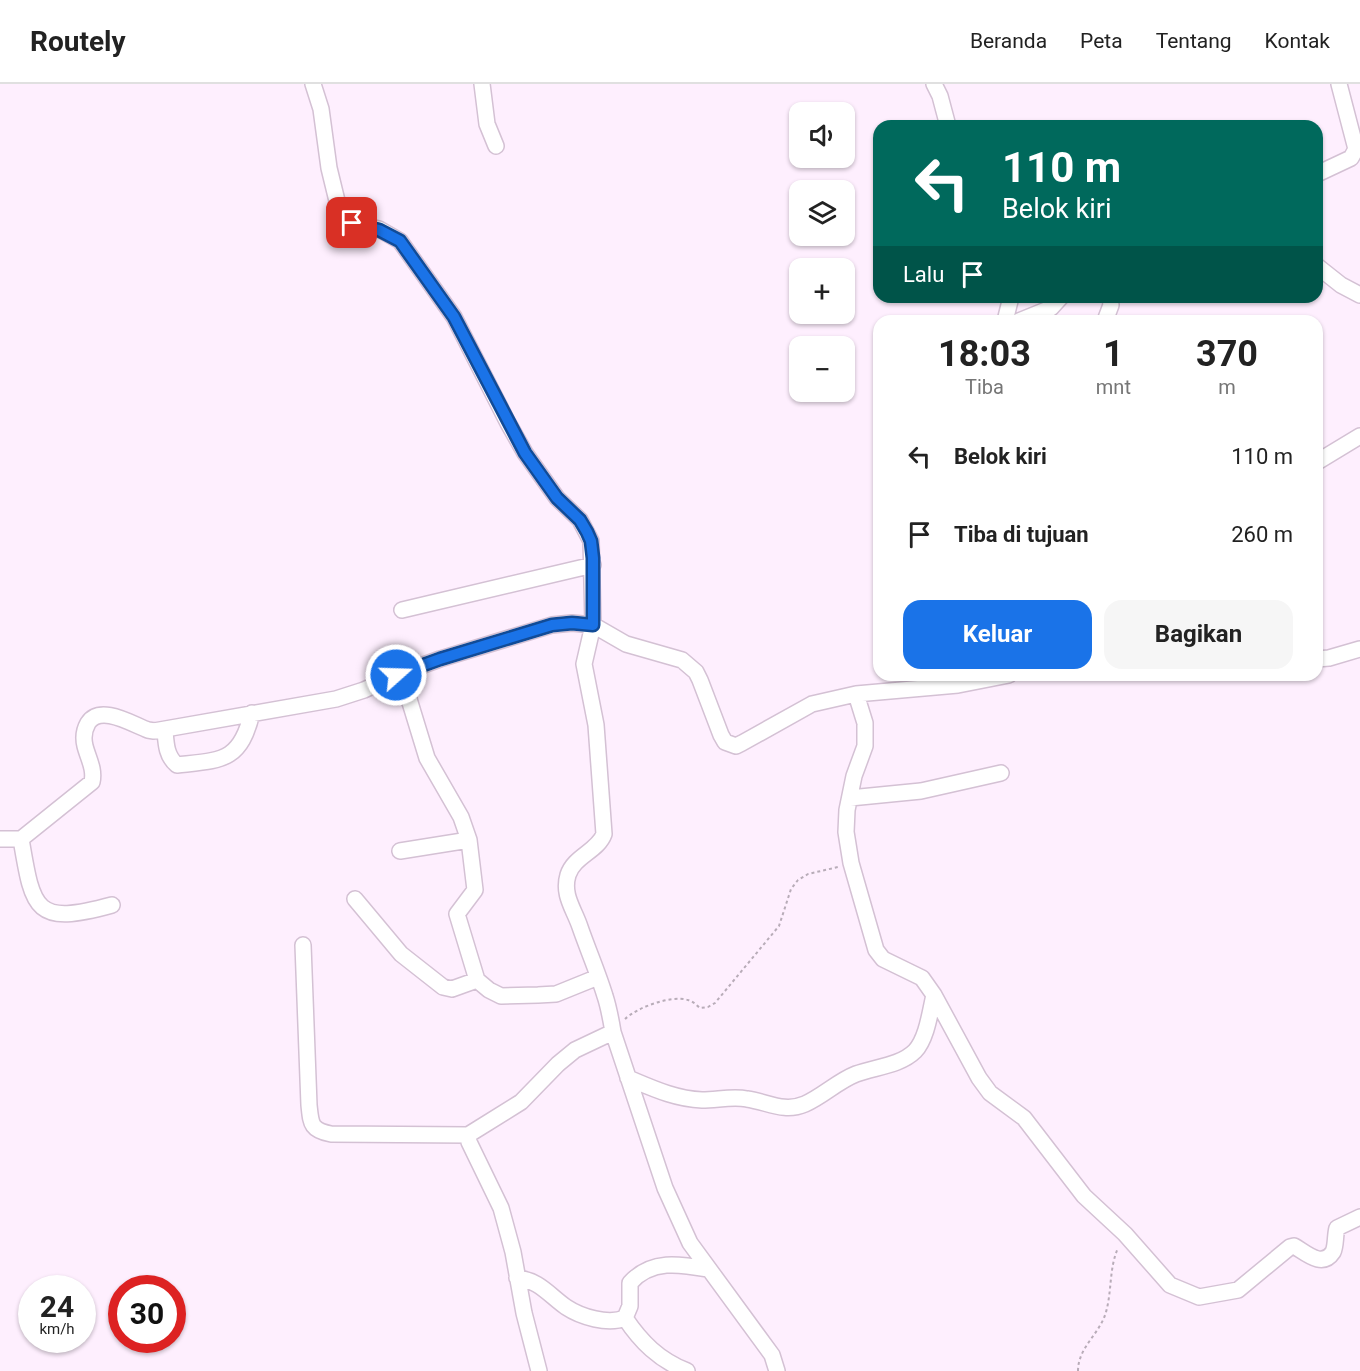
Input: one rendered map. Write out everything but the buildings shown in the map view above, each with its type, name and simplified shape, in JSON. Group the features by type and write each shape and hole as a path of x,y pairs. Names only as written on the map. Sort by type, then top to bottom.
{"street":[{"path":"313,84 321,109 329,168 338,205 352,223 379,230 400,241 443,301 467,341 525,453 557,498 580,520 591,541 593,625 584,664 596,725 604,834 599,844 591,848 568,873 566,890 568,901 605,997 613,1032 665,1188 690,1243 771,1355 777,1371"},
{"path":"482,84 487,124 496,146"},
{"path":"934,84 946,120"},
{"path":"1323,171 1351,158 1356,149 1339,84"},
{"path":"1323,271 1341,285 1360,295"},
{"path":"1034,315 1051,308 1056,303"},
{"path":"1323,458 1360,436"},
{"path":"402,609 593,565"},
{"path":"0,839 21,839 92,782 94,774 84,744 84,731 89,721 105,714 148,730 165,730 336,699 440,659 552,625 572,623 593,625 626,644 682,660 696,672 721,735 729,744 736,746 812,704 855,694 958,685 978,681"},
{"path":"1323,658 1360,649"},
{"path":"401,673 427,758 461,817 469,840 475,890 457,914 477,980 501,996 556,994 598,977"},
{"path":"855,694 865,723 866,746 854,776 846,832 851,863 876,950 883,958 922,978 979,1078 990,1093 1024,1119 1084,1196 1125,1234 1170,1286 1199,1297 1231,1292 1243,1287 1290,1247 1294,1246 1315,1259 1327,1257 1334,1250 1337,1228 1360,1217"},
{"path":"165,730 170,759 177,765 212,761 227,756 238,747 247,735 252,713"},
{"path":"850,798 921,791 1001,773"},
{"path":"21,839 34,897 42,907 55,914 79,914 112,904"},
{"path":"400,851 469,840"},
{"path":"355,899 401,954 443,987 453,989 477,980"},
{"path":"303,945 309,1105 314,1127 321,1132 468,1135 521,1102 575,1050 613,1032"},
{"path":"628,1078 681,1098 701,1100 744,1098 776,1108 790,1108 804,1104 855,1074 906,1058 915,1051 922,1040 934,996"},
{"path":"468,1135 469,1142 501,1208 539,1371"},
{"path":"625,1318 630,1306 630,1283 648,1270 663,1264 682,1264 707,1269"},
{"path":"517,1278 534,1282 566,1307 579,1313 606,1320 625,1318"},
{"path":"625,1318 639,1339 653,1352 687,1371"}],"path":[{"path":"613,1032 638,1009 664,1001 690,1000 700,1008 715,1003 778,926 791,890 798,880 808,874 851,863"},
{"path":"1078,1371 1081,1354 1106,1314 1116,1250 1125,1234"}],"route":[{"path":"352,223 391,234 400,241 454,317 525,453 557,498 580,520 591,541 593,558 593,625 572,623 552,625 440,659 396,675"}]}
